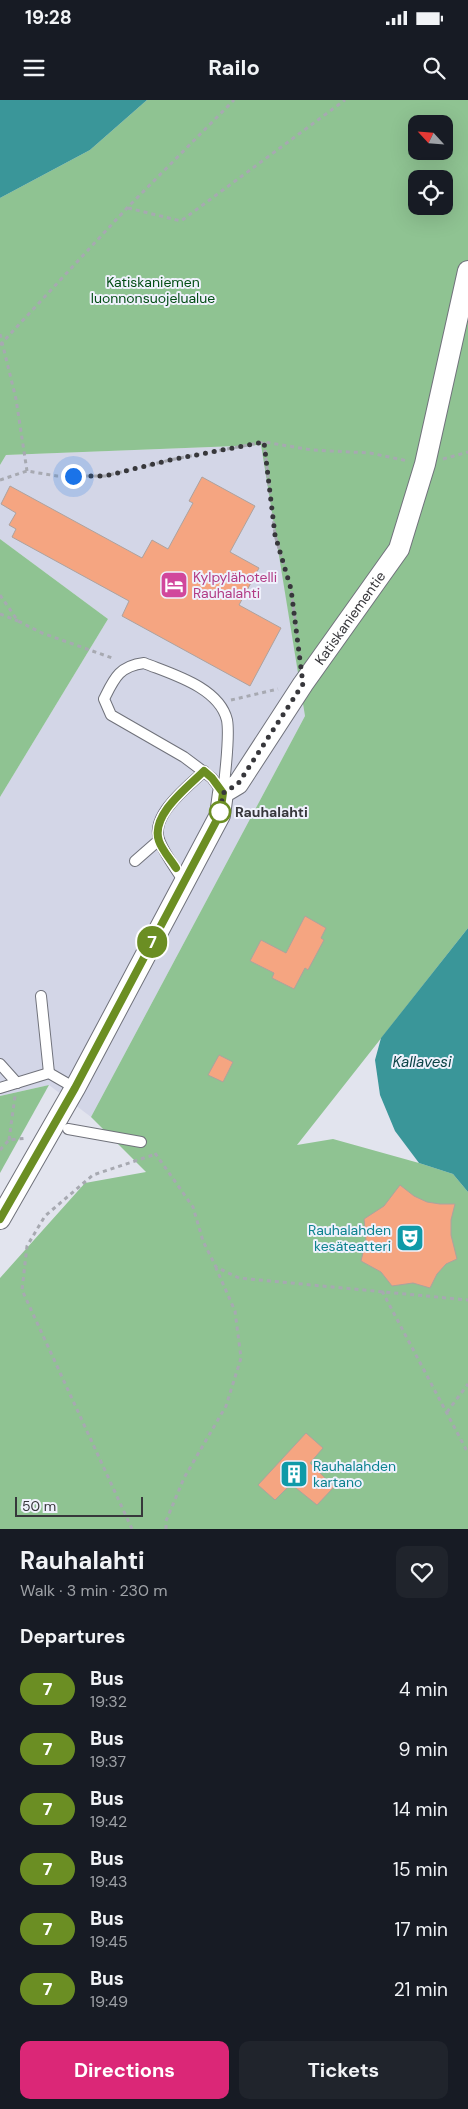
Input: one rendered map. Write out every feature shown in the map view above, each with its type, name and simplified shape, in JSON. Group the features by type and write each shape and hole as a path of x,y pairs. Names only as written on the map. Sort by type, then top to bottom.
{"street":[{"name":"Katiskaniementie","path":"223,793 238,784 303,684 399,549 425,464 468,272"},
{"path":"0,1219 75,1088 220,814 223,793"}],"lane":[{"path":"144,663 192,682 219,702 227,720 223,793 212,778 184,757 111,715 104,699 115,677 130,665 144,663"},
{"path":"184,882 159,840 158,825 165,810 204,771"},
{"path":"135,861 159,840"},
{"path":"41,996 49,1073"},
{"path":"0,1064 17,1084"},
{"path":"0,1088 49,1073 75,1088"},
{"path":"68,1128 141,1142"}],"path":[{"path":"2,344 127,208 234,100"},
{"path":"127,208 181,221 346,100"},
{"path":"0,334 16,399 27,471"},
{"path":"219,702 303,684 291,589 275,535 264,442"},
{"path":"0,480 27,471 57,476 105,476 170,460 264,442 312,450 370,453 425,464"},
{"path":"0,595 18,621"},
{"path":"0,614 42,633 130,665"},
{"path":"0,1150 9,1140 17,1084"},
{"path":"9,1140 30,1137"},
{"path":"141,1142 156,1154 194,1207 203,1242 235,1311 242,1358 226,1406 184,1478 166,1521 166,1529"},
{"path":"132,1529 22,1290 27,1246 45,1216 93,1176 156,1154"},
{"path":"216,1267 239,1278 468,1300"},
{"path":"382,1291 468,1453"},
{"path":"447,1412 468,1384"}],"shaded area":[{"path":"262,445 305,716 91,1117 49,1085 0,1096 0,797 108,619 0,539 0,465 6,455"}],"green space":[{"name":"Katiskaniemen luonnonsuojelualue","path":"147,100 468,100 468,928 297,1145 333,1139 453,1174 468,1192 468,1529 0,1529 0,1278 85,1183 146,1172 91,1117 305,716 261,445 6,455 0,465 0,198 90,150"},
{"path":"0,539 108,619 0,797"},
{"path":"49,1085 0,1173 0,1096"}],"water":[{"path":"0,100 147,100 90,150 0,198"},
{"name":"Kallavesi","path":"468,928 468,1192 453,1174 419,1163 395,1131 380,1095 375,1060 381,1038"}],"building":[{"name":"Kylpylähotelli Rauhalahti","path":"202,477 255,506 230,552 259,568 239,605 281,628 250,686 122,616 129,601 12,537 16,529 9,525 16,513 1,504 10,486 142,558 152,540 168,549 193,503 189,501"},
{"path":"305,916 326,928 321,938 324,940 308,970 305,968 294,989 272,978 274,973 250,961 261,940 286,953"},
{"path":"219,1055 233,1062 223,1082 208,1075"},
{"path":"400,1185 414,1196 427,1202 455,1204 451,1220 451,1235 457,1259 446,1264 437,1274 430,1288 413,1283 392,1286 381,1272 361,1261 366,1240 364,1219 384,1206"},
{"name":"Rauhalahden kartano","path":"306,1433 323,1448 310,1463 334,1487 317,1505 291,1484 275,1500 258,1485"}],"bus line":[{"name":"7","path":"0,1219 75,1088 220,814 223,793 204,771 165,810 158,825 159,840 176,868"}],"place":[{"name":"Kylpylähotelli Rauhalahti","path":"174,585"},
{"name":"Rauhalahti","path":"220,812"},
{"name":"Rauhalahden kesäteatteri","path":"410,1238"},
{"name":"Rauhalahden kartano","path":"294,1474"}],"route":[{"path":"73,476 105,476 170,460 264,442 275,535 287,570 291,589 303,684 238,784 223,793 220,814 220,812"}]}
